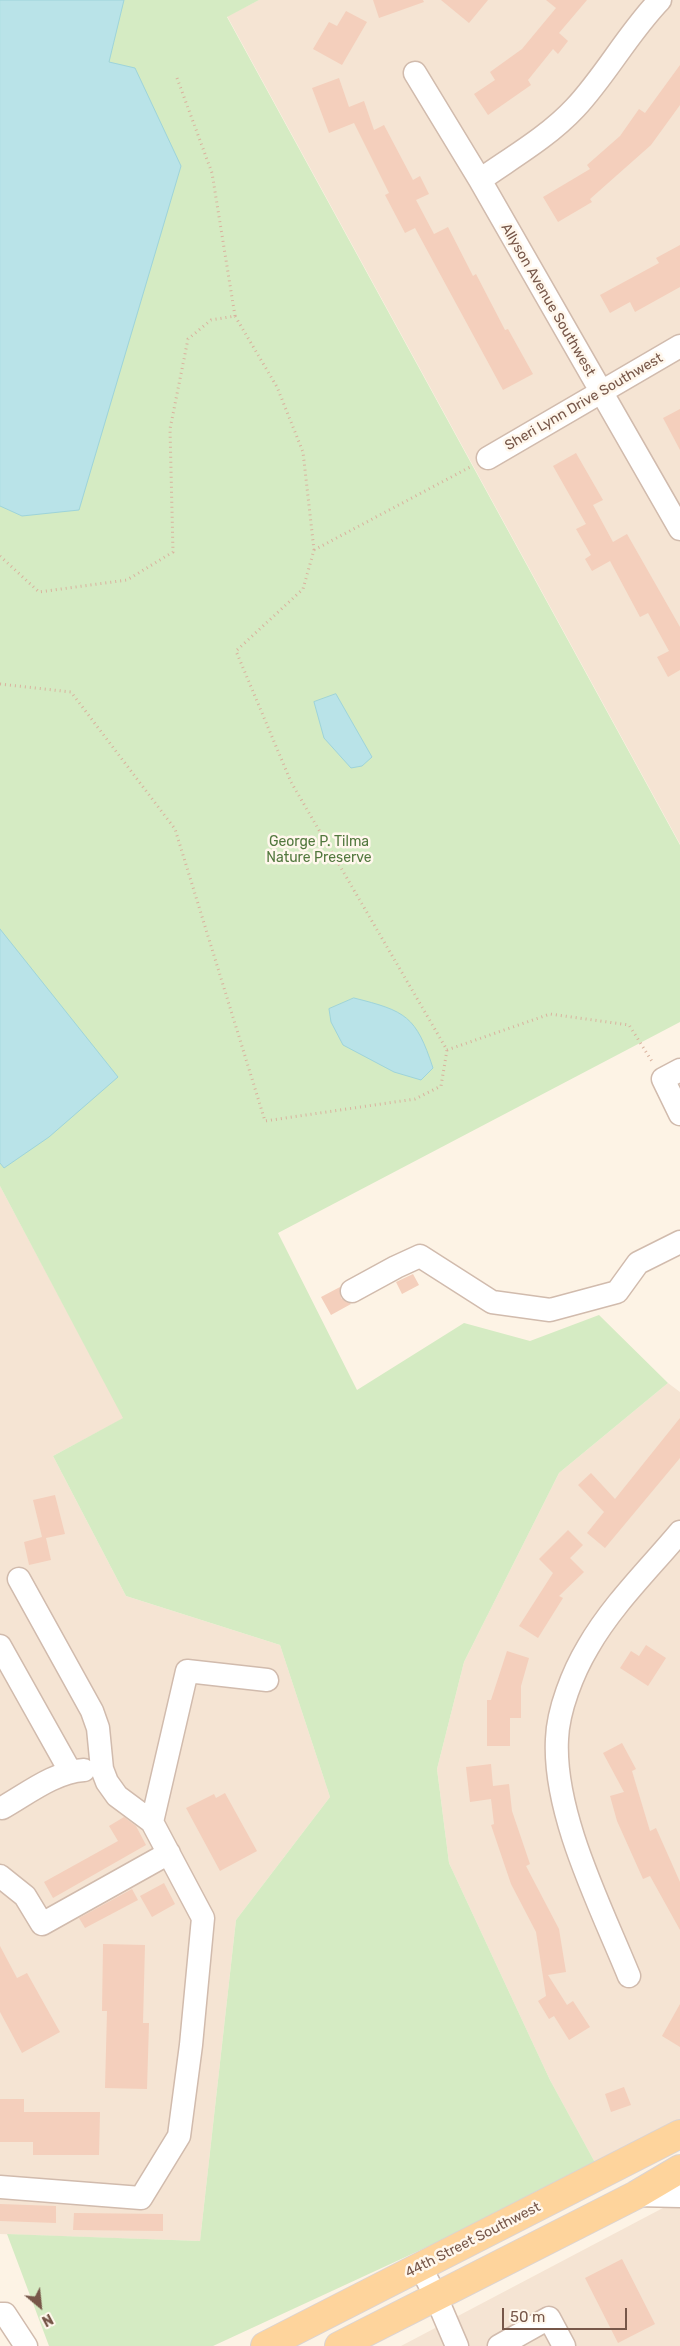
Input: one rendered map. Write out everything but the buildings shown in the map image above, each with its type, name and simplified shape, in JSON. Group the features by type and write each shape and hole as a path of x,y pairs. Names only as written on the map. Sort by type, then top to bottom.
{"main road":[{"name":"44th Street Southwest","path":"265,2346 680,2134"},
{"path":"339,2346 636,2195 680,2169"}],"street":[{"path":"480,180 540,137 573,110 602,77 660,0"},
{"name":"Allyson Avenue Southwest","path":"415,73 480,180 680,529"},
{"name":"Sheri Lynn Drive Southwest","path":"488,458 680,346"},
{"path":"671,1075 680,1114"},
{"path":"352,1292 396,1267 420,1256 492,1302 550,1310 616,1292 638,1263 680,1242"},
{"path":"629,1976 576,1844 565,1809 558,1775 556,1738 563,1708 587,1647 611,1614 677,1540"},
{"path":"0,2187 142,2198 179,2136 191,2045 203,1918 152,1822 117,1796 107,1782 102,1769 98,1728 92,1711 19,1579"},
{"path":"0,1646 70,1771"},
{"path":"152,1822 187,1671 267,1680"},
{"path":"2,1808 70,1771 102,1769"},
{"path":"0,1876 25,1896 42,1924 169,1853"},
{"path":"636,2195 680,2196"},
{"path":"420,2266 457,2346"},
{"path":"0,2314 5,2314 26,2346"},
{"path":"499,2346 548,2318 564,2346"}],"path":[{"path":"0,684 71,692 175,830 265,1121 415,1099 441,1086 447,1050 291,782 236,652 303,589 314,550 303,452 277,387 235,316 212,173 177,78"},
{"path":"0,556 39,592 128,580 173,552 170,429 188,339 211,320 235,316"},
{"path":"314,550 488,458"},
{"path":"447,1050 550,1014 630,1025 671,1075"}],"shaded area":[{"path":"259,0 680,0 680,844 227,16"},
{"path":"0,1186 124,1418 53,1456 126,1596 280,1645 330,1797 236,1920 200,2241 0,2234"},
{"path":"668,1383 680,1392 680,2120 598,2168 550,2080 449,1863 437,1769 464,1662 559,1473"},
{"path":"680,2199 680,2346 401,2346"}],"green space":[{"name":"George P. Tilma Nature Preserve","path":"0,0 259,0 227,17 680,845 680,1022 278,1233 357,1390 464,1323 530,1341 599,1315 668,1383 559,1473 464,1662 437,1769 449,1863 550,2080 598,2168 213,2346 49,2346 7,2234 200,2241 236,1920 330,1797 280,1645 126,1596 53,1456 123,1418 0,1186"}],"water":[{"path":"0,0 124,0 109,62 135,68 181,166 79,510 22,516 0,506"},
{"path":"336,694 372,757 362,766 351,768 324,738 314,702"},
{"path":"0,929 118,1077 49,1137 4,1168 0,1163"},
{"path":"354,998 397,1012 407,1018 414,1026 421,1037 433,1068 421,1080 394,1072 343,1045 331,1022 329,1009"}]}
